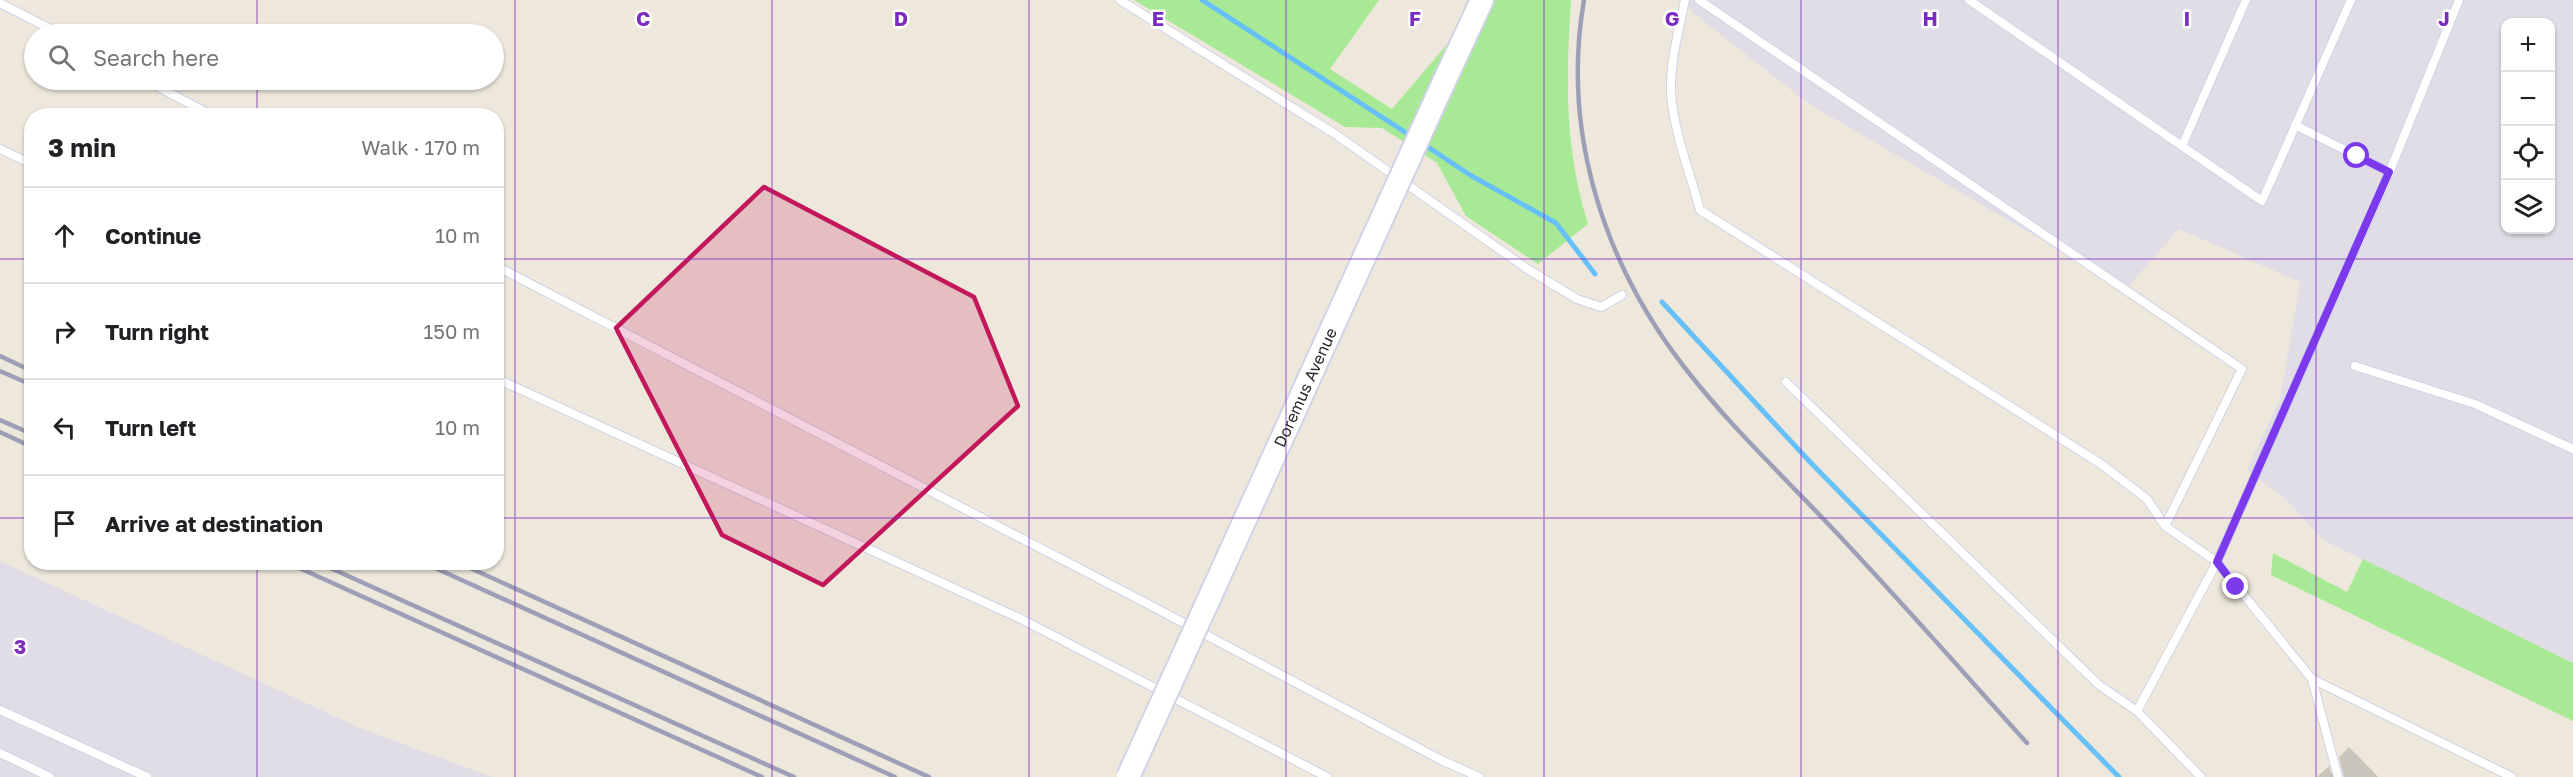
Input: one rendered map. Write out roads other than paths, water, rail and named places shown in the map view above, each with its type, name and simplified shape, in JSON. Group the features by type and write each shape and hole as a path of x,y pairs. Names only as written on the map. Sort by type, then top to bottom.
{"main road":[{"name":"Doremus Avenue","path":"1128,777 1482,0"}],"lane":[{"path":"1120,0 1335,134 1529,270 1577,299 1601,307 1622,295"},
{"path":"1685,0 1673,60 1671,91 1673,109 1700,210 2102,464 2147,499 2165,526 2217,562 2312,680 2338,777"},
{"path":"1699,0 2242,369 2165,526"},
{"path":"1969,0 2262,201 2351,0"},
{"path":"2182,146 2246,0"},
{"path":"2137,711 2217,562 2389,172 2458,0"},
{"path":"0,3 41,24"},
{"path":"164,90 198,108"},
{"path":"2295,125 2389,172"},
{"path":"0,149 24,160"},
{"path":"504,270 1156,608 1441,760 1479,777"},
{"path":"2355,366 2475,404 2573,449"},
{"path":"504,382 1021,620 1327,777"},
{"path":"1786,382 2099,685 2137,711 2201,777"},
{"path":"2312,680 2512,777"},
{"path":"0,710 147,777"},
{"path":"0,753 50,777"}],"waterway":[{"path":"1202,0 1414,138"},
{"path":"1422,143 1470,175 1556,223 1595,274"},
{"path":"1662,302 1811,463 2119,777"}],"railway":[{"path":"1584,0 1578,49 1579,99 1584,147 1611,241 1656,328 1720,410 1857,554 2027,743"},
{"path":"0,356 24,367"},
{"path":"0,371 24,382"},
{"path":"0,420 24,430"},
{"path":"0,432 24,443"},
{"path":"304,570 762,777"},
{"path":"335,570 794,777"},
{"path":"440,570 895,777"},
{"path":"475,570 929,777"}]}
